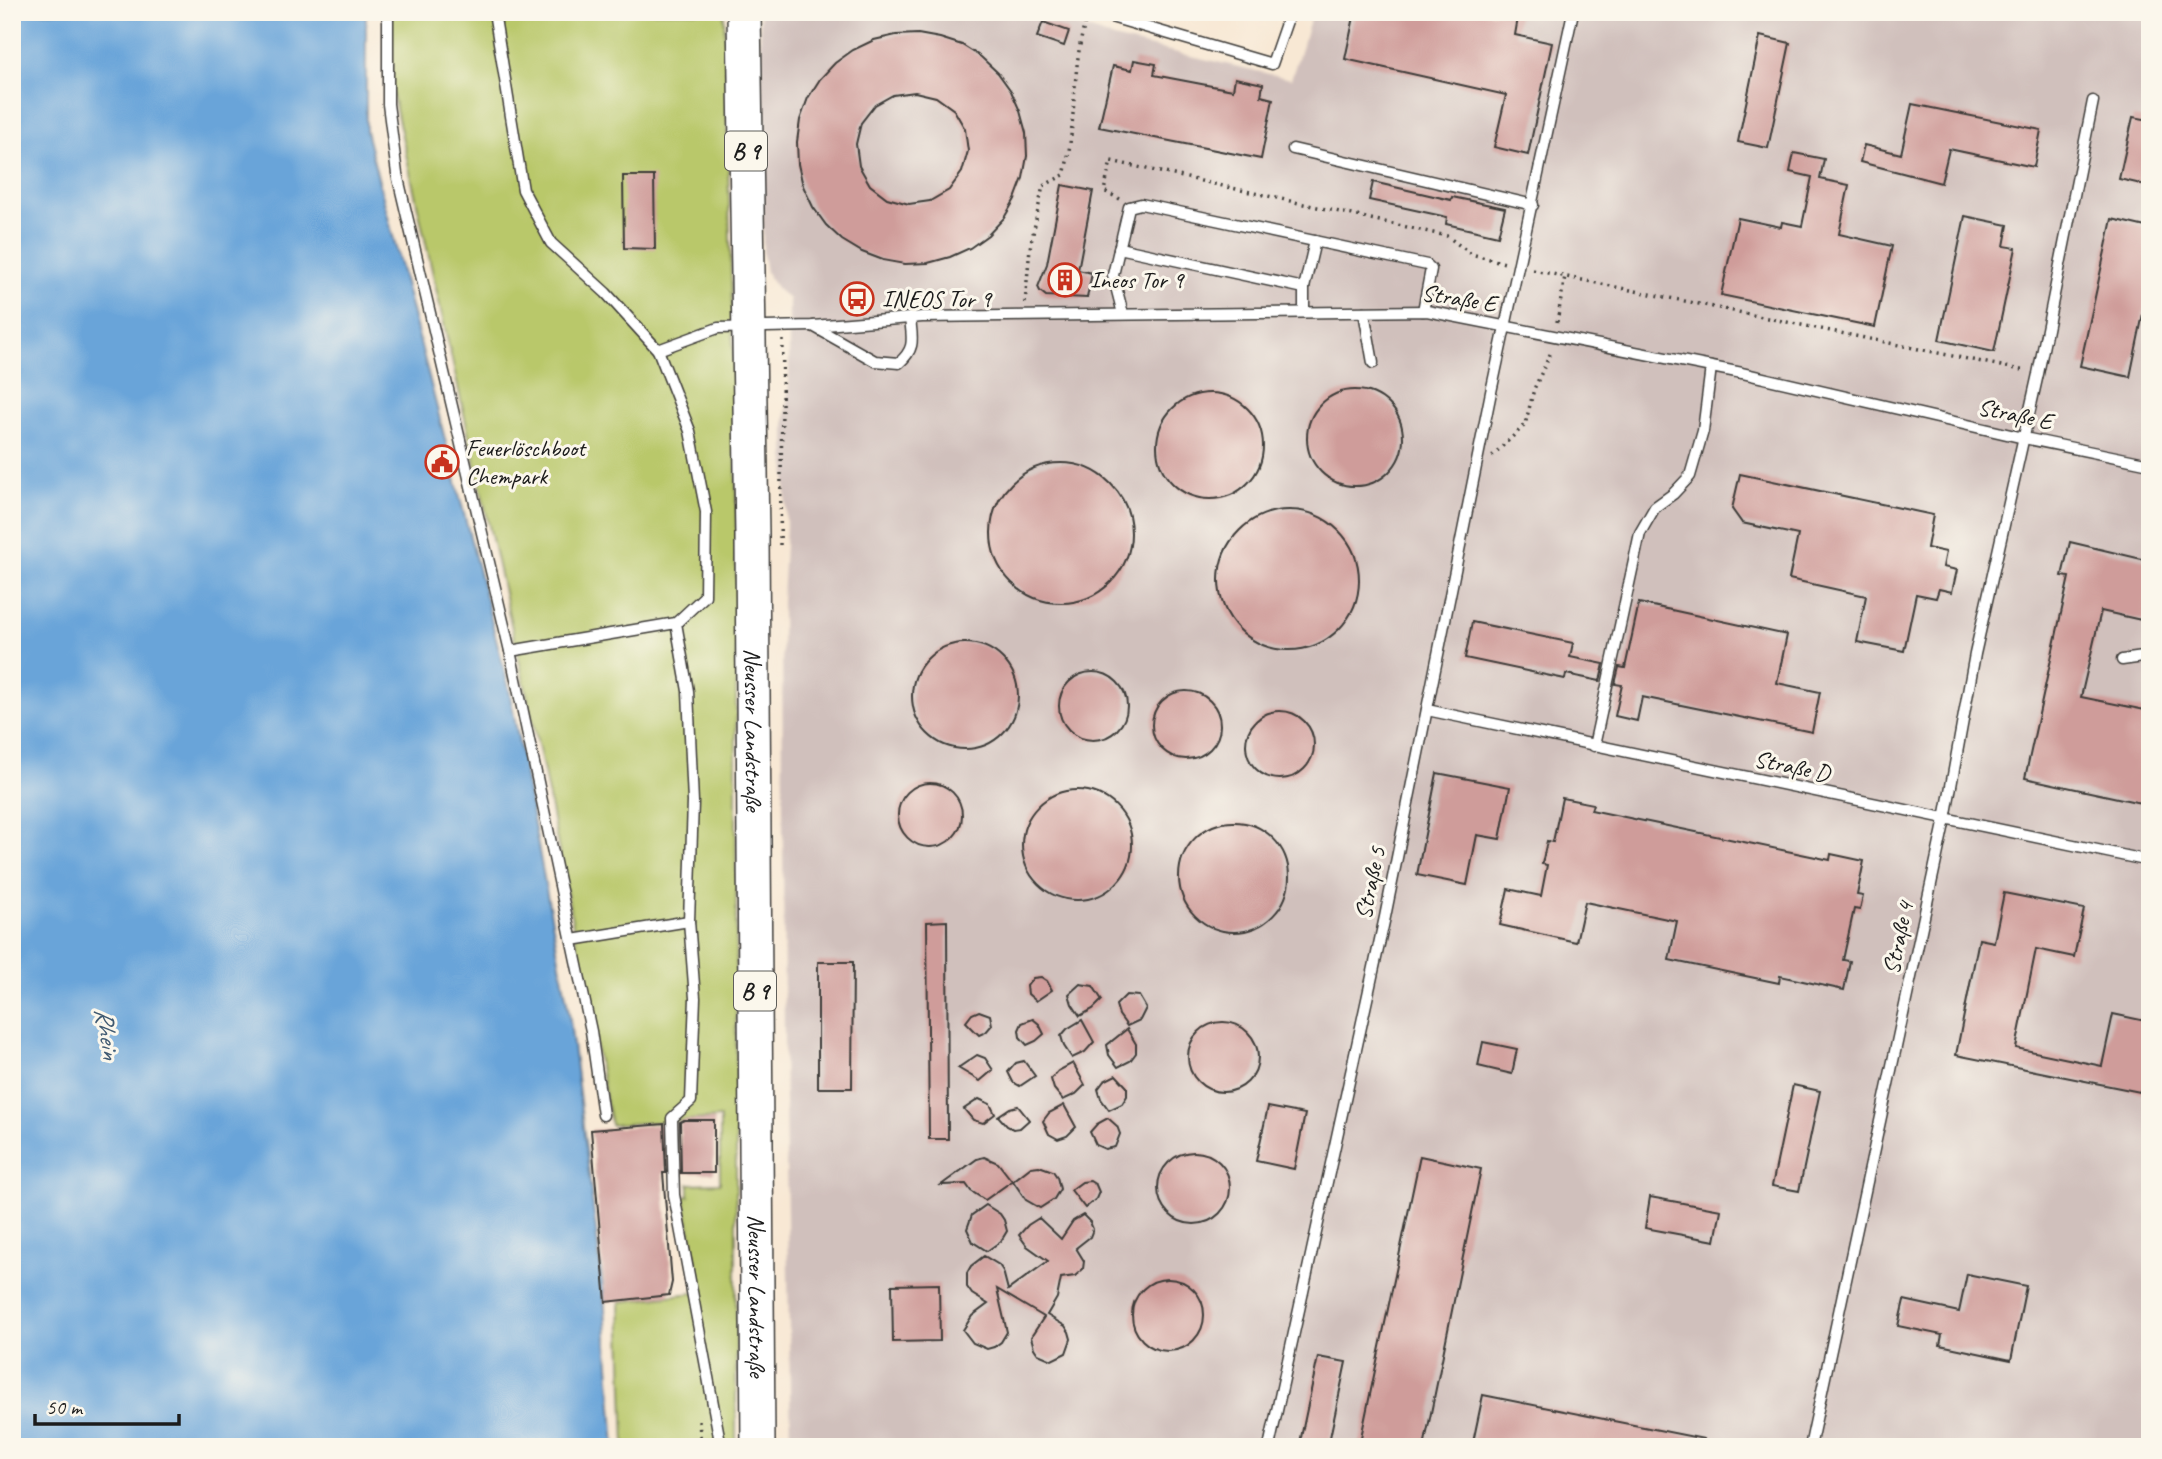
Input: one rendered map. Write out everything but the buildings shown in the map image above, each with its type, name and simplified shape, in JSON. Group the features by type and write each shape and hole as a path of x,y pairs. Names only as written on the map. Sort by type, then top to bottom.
{"main road":[{"name":"Neusser Landstraße","path":"744,12 758,1447"}],"lane":[{"path":"388,12 388,104 397,174 510,651 591,1031 603,1115"},
{"path":"494,12 523,190 551,243 606,293 658,350 690,431 706,512 705,596 676,623 510,651"},
{"path":"1094,12 1272,64 1290,12"},
{"name":"Straße 5","path":"1269,1447 1385,917 1477,463 1573,12"},
{"name":"Straße 4","path":"1811,1447 1945,819 1975,654 2038,374 2093,101"},
{"path":"1293,149 1533,205"},
{"path":"1123,314 1113,275 1129,207 1141,204 1427,265 1431,269 1423,311"},
{"path":"1304,312 1304,288 1315,241"},
{"path":"1119,248 1304,288"},
{"name":"Straße E","path":"658,350 718,328 813,326 910,318 1423,311 1711,367 2150,464"},
{"path":"1364,312 1373,363"},
{"path":"813,326 875,361 899,363 909,354 912,345 910,318"},
{"path":"1594,746 1640,533 1655,507 1673,494 1690,476 1703,431 1711,367"},
{"path":"676,623 688,691 693,789 689,922 695,998 691,1101 673,1118 674,1195 721,1447"},
{"path":"2122,660 2150,656"},
{"name":"Straße D","path":"1427,710 2150,861"},
{"path":"572,940 689,922"}],"path":[{"path":"1024,316 1030,248 1043,186 1064,175 1071,148 1078,49 1082,35"},
{"path":"1135,205 1104,191 1111,161 1447,236 1471,254 1519,267 2038,374"},
{"path":"1477,463 1494,455 1525,425 1534,389 1551,351 1565,276"}],"shaded area":[{"path":"760,12 1038,12 1117,39 1291,79 1313,12 2150,12 2150,1447 791,1447 784,1044 782,601 786,526 785,420 789,382 789,299 777,289 766,272 763,254"}],"green space":[{"path":"385,12 724,12 736,461 736,1447 625,1447 620,1302 702,1292 684,1197 689,1196 689,1184 720,1183 720,1118 611,1125 543,767 387,69"}],"water":[{"name":"Rhein","path":"12,12 366,12 366,131 509,689 569,1013 604,1295 615,1447 12,1447"}],"place":[{"name":"Ineos Tor 9","path":"1065,280"},
{"name":"INEOS Tor 9","path":"857,299"},
{"name":"Feuerlöschboot Chempark","path":"442,462"}]}
